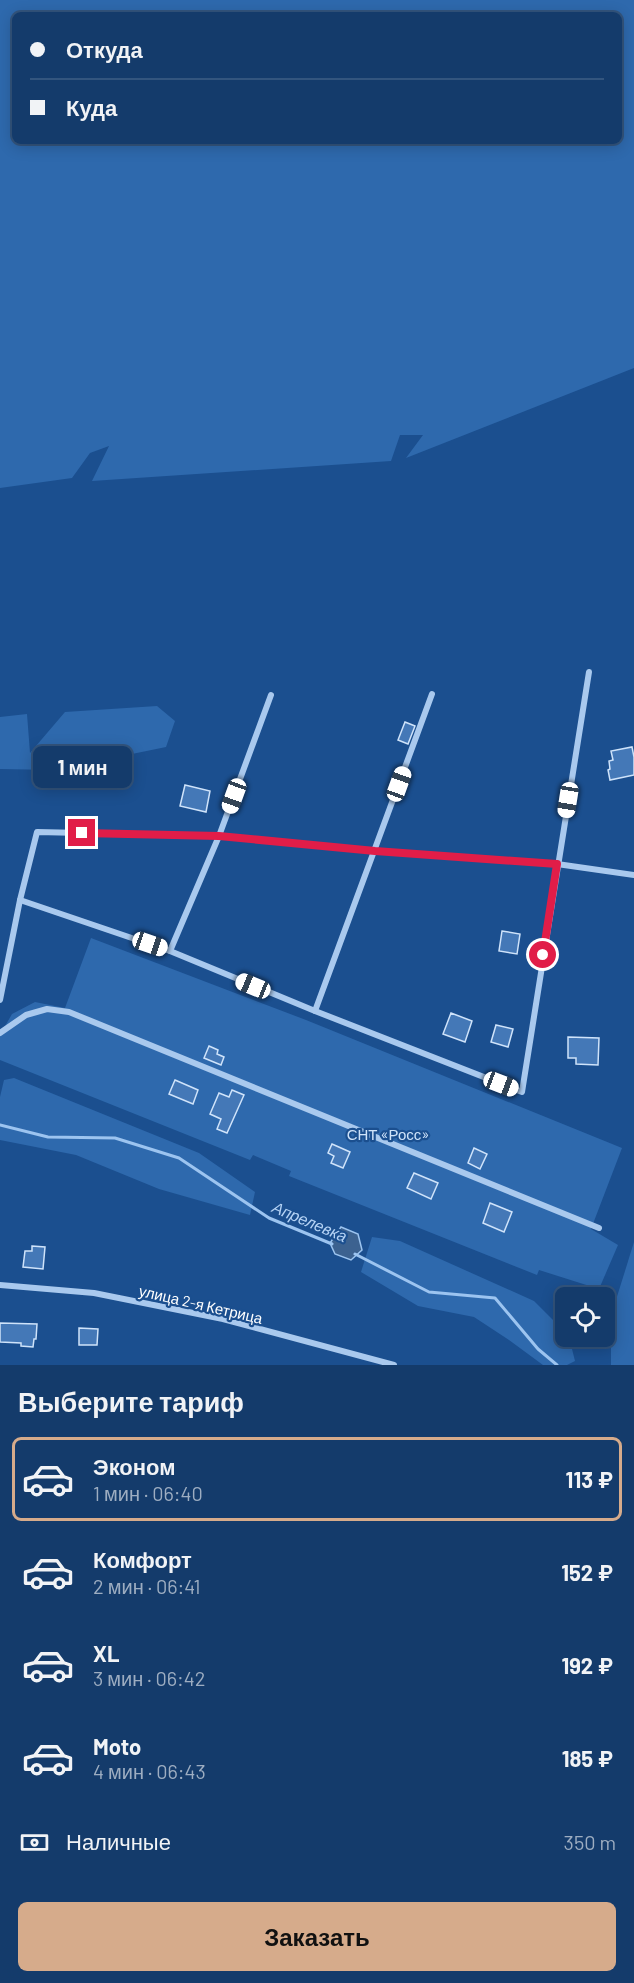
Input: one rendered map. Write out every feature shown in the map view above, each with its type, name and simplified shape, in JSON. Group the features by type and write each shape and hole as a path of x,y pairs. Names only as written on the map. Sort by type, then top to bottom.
{"street":[{"path":"20,900 170,951 522,1092 589,672"},
{"path":"315,1011 432,694"},
{"path":"170,951 219,836 271,695"},
{"path":"0,1000 20,900 37,832 219,836 375,851 557,864 634,875"},
{"path":"0,1033 26,1015 47,1009 69,1012 599,1228"},
{"name":"улица 2-я Кетрица","path":"0,1285 94,1293 211,1317 394,1365"}],"green space":[{"path":"0,0 634,0 634,368 406,458 423,435 400,435 391,461 92,481 109,446 90,453 72,478 0,488"},
{"path":"157,706 175,721 166,747 54,770 0,769 0,717 27,714 30,753 65,712"},
{"name":"СНТ «Росс»","path":"91,938 306,1020 622,1148 591,1229 618,1245 600,1287 593,1287 539,1270 537,1275 289,1176 291,1171 253,1155 250,1160 0,1060 0,1035 12,1014 35,1002 65,1008"},
{"path":"14,1078 199,1153 255,1192 250,1215 159,1189 76,1155 0,1140 0,1097 4,1080"},
{"path":"372,1237 400,1241 534,1301 555,1322 555,1347 572,1347 575,1361 567,1365 543,1365 474,1317 418,1306 361,1272"},
{"path":"634,1242 634,1365 611,1365 611,1347 615,1347 615,1303"}],"shaded area":[{"path":"341,1227 358,1234 362,1250 351,1260 335,1254 330,1243"}],"building":[{"path":"405,722 415,726 408,744 398,740"},
{"path":"632,747 634,775 610,780 608,770 610,769 609,761 613,760 611,751"},
{"path":"185,785 210,791 206,812 180,806"},
{"path":"502,931 520,934 517,954 499,951"},
{"path":"451,1013 472,1021 465,1042 443,1034"},
{"path":"496,1025 513,1029 508,1047 491,1042"},
{"path":"568,1037 599,1038 598,1065 576,1064 576,1058 568,1058"},
{"path":"209,1046 218,1050 217,1054 224,1057 221,1065 204,1058"},
{"path":"175,1080 198,1090 193,1104 169,1094"},
{"path":"232,1090 244,1095 227,1133 217,1129 221,1119 210,1114 219,1093 229,1097"},
{"path":"332,1144 350,1152 343,1168 331,1163 334,1156 328,1153"},
{"path":"474,1148 487,1154 480,1169 468,1163"},
{"path":"414,1173 438,1183 431,1199 407,1188"},
{"path":"490,1203 512,1212 504,1232 483,1223"},
{"path":"32,1246 45,1247 43,1269 23,1267 25,1251 32,1251"},
{"path":"0,1323 37,1324 33,1347 21,1346 21,1343 0,1342"},
{"path":"79,1328 98,1329 97,1345 79,1345"}],"waterway":[{"name":"Апрелевка","path":"0,1125 48,1137 115,1138 179,1158 269,1218 332,1244"},
{"name":"Апрелевка","path":"355,1254 429,1292 495,1298 538,1349 557,1365"}],"route":[{"path":"82,833 219,836 375,851 557,864 543,955"}]}
